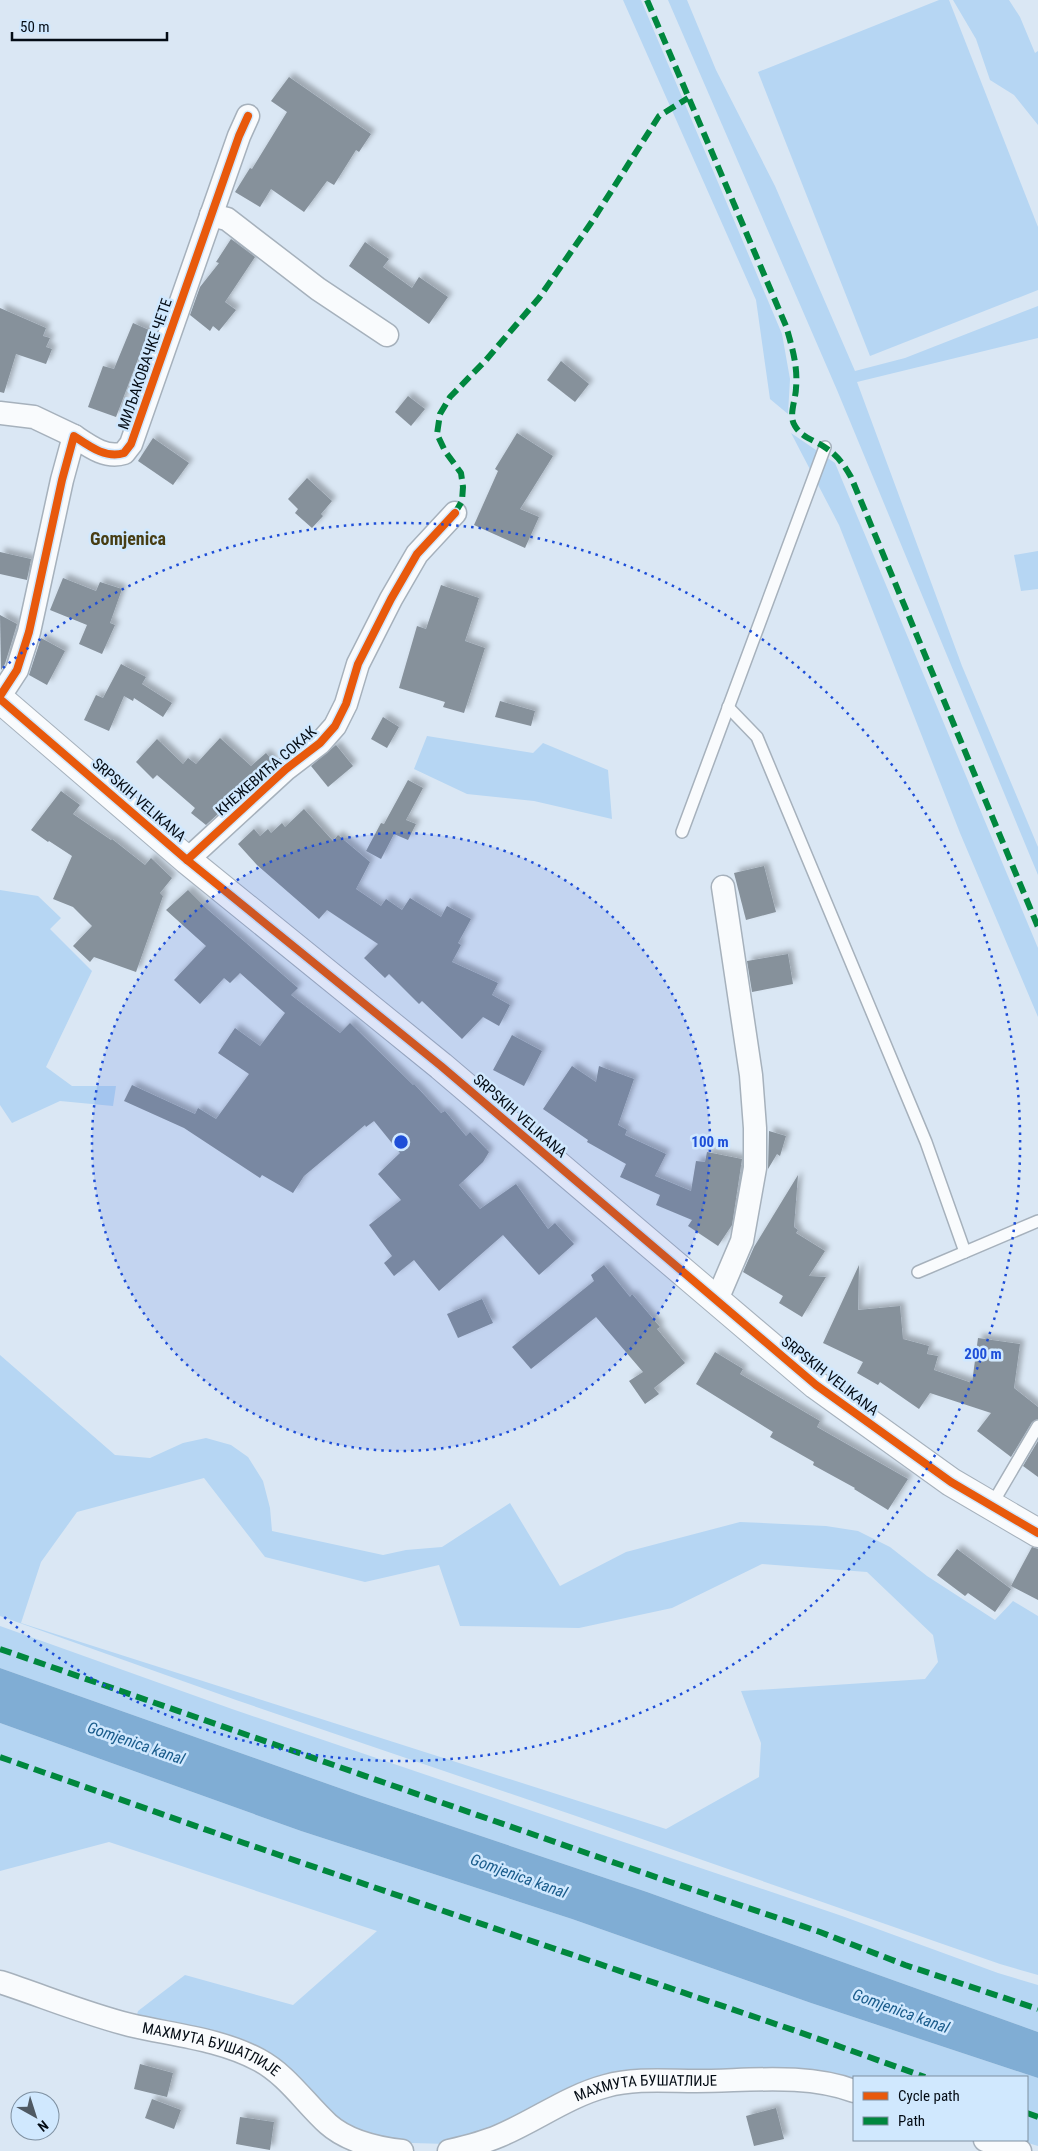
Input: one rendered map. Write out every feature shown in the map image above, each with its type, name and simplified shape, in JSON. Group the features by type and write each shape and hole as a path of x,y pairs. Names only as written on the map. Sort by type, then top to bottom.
{"main road":[{"name":"SRPSKIH VELIKANA","path":"0,697 187,860 441,1066 716,1302 816,1385 868,1425 951,1482 1038,1533"}],"street":[{"name":"МИЉАКОВАЧКЕ ЧЕТЕ","path":"0,413 34,417 74,436 93,448 109,454 118,455 128,449 239,136 248,116"},
{"path":"212,216 228,219 318,289 387,335"},
{"path":"0,697 17,670 29,632 59,490 74,436"},
{"name":"КНЕЖЕВИЋА СОКАК","path":"187,860 286,770 320,743 335,726 346,704 358,664 391,599 417,554 455,513"},
{"path":"716,1302 742,1241 755,1168 750,1075 723,887"},
{"name":"МАХМУТА БУШАТЛИЈЕ","path":"0,1982 129,2024 228,2047 259,2060 282,2076 330,2125 349,2137 377,2148 402,2151"},
{"name":"МАХМУТА БУШАТЛИЈЕ","path":"449,2151 474,2146 500,2136 578,2096 606,2086 643,2081 787,2080 821,2082 853,2092"},
{"path":"988,2141 1020,2151"}],"lane":[{"path":"682,832 825,447"},
{"path":"728,708 757,737 926,1142 965,1252"},
{"path":"918,1272 1038,1221"},
{"path":"991,1506 1038,1426"}],"shaded area":[{"path":"623,0 641,0 782,334 790,379 788,414 770,399 756,300"},
{"path":"668,0 687,0 716,70 775,186 855,371 905,358 1038,306 1038,338 857,382 962,666 1038,847 1038,875 837,390"},
{"path":"939,0 949,0 1038,227 1038,290 870,356 758,72"},
{"path":"953,0 1009,0 1020,17 1035,53 1038,51 1038,125 1014,95 990,80 976,39"},
{"path":"791,433 835,463 1038,948 1038,1017 960,833 839,525"},
{"path":"1038,551 1038,589 1021,591 1014,555"},
{"path":"427,736 533,753 543,743 608,770 612,819 534,801 467,794 414,769"},
{"path":"0,890 38,896 61,918 50,929 92,971 46,1067 72,1086 116,1086 113,1106 60,1101 12,1123 0,1105"},
{"path":"0,1355 115,1455 150,1458 183,1443 206,1438 231,1445 248,1457 263,1481 270,1508 272,1531 383,1555 406,1550 442,1547 510,1503 560,1586 626,1552 740,1522 826,1526 858,1531 890,1547 927,1576 995,1620 1013,1601 1038,1616 1038,1975 1000,1964 236,1700 0,1616","holes":["204,1478 265,1557 365,1582 439,1565 460,1626 579,1628 672,1608 762,1564 867,1572 933,1635 938,1662 925,1679 741,1691 761,1743 759,1777 666,1829 21,1623 41,1562 77,1512"]},
{"path":"0,1626 232,1709 842,1916 998,1973 1038,1985 1038,2032 647,1892 362,1796 0,1668"},
{"path":"0,1723 301,1831 572,1919 811,2003 1038,2078 1038,2146 1021,2141 1028,2141 1028,2076 853,2076 853,2084 666,2071 448,2144 412,2143 376,2138 346,2123 324,2106 300,2081 136,2018 138,2011 185,1975 293,2005 377,1931 109,1842 0,1871"}],"water":[{"name":"Gomjenica kanal","path":"0,1668 362,1796 647,1892 1038,2032 1038,2078 811,2003 572,1919 301,1831 0,1723"}],"building":[{"path":"289,77 371,134 359,152 356,150 334,185 327,181 304,212 271,189 260,207 235,192 250,168 252,169 287,112 271,101"},
{"path":"231,239 255,257 225,302 236,310 219,331 213,326 210,331 190,315 200,287 219,263 216,262"},
{"path":"365,242 389,259 383,267 412,288 419,277 448,297 429,324 349,266"},
{"path":"0,308 46,328 43,336 50,338 46,347 52,349 46,364 16,354 4,393 0,392"},
{"path":"133,323 149,330 116,417 88,407 103,366 114,369"},
{"path":"561,361 589,384 575,402 547,380"},
{"path":"408,396 425,409 411,426 395,412"},
{"path":"517,433 553,456 520,509 539,517 525,548 474,525 498,471 495,469"},
{"path":"153,438 189,463 173,485 138,461"},
{"path":"307,478 332,501 321,514 323,516 312,528 295,513 298,509 288,499"},
{"path":"0,552 31,559 27,580 0,574"},
{"path":"63,578 96,591 100,582 122,589 110,623 115,625 102,654 79,644 87,625 50,610"},
{"path":"441,585 479,598 465,641 485,648 464,713 443,707 445,702 399,688 417,626 426,629"},
{"path":"0,615 17,624 5,664 1,670"},
{"path":"41,638 65,651 47,685 29,675"},
{"path":"121,664 146,677 142,684 172,703 163,717 134,698 133,701 124,696 109,731 84,720 96,695 103,698"},
{"path":"500,701 535,711 531,726 495,717"},
{"path":"383,717 399,727 387,748 371,739"},
{"path":"220,738 251,766 266,753 274,762 206,825 191,813 195,808 157,775 153,779 136,762 157,739 183,764 188,758 196,764"},
{"path":"336,745 353,766 328,787 311,766"},
{"path":"408,780 423,788 406,820 416,824 408,840 394,834 381,859 366,851 381,823 384,824"},
{"path":"61,791 80,805 73,814 112,839 145,865 151,858 172,878 160,893 163,896 136,972 94,957 90,962 73,946 92,926 73,907 53,899 72,856 31,830"},
{"path":"304,809 333,841 338,835 370,862 356,889 381,906 386,899 402,910 410,898 441,917 447,906 471,919 458,943 461,945 452,962 498,983 492,995 510,1005 499,1026 483,1017 462,1039 422,1001 419,1004 389,974 385,978 364,958 378,944 327,910 319,919 257,865 238,844 254,829 260,836 268,829 271,833 282,823 285,827"},
{"path":"764,866 776,912 746,920 734,873"},
{"path":"188,890 207,909 298,988 291,995 340,1033 350,1023 414,1084 441,1113 445,1111 466,1136 470,1132 489,1152 483,1162 459,1185 480,1209 516,1184 548,1229 555,1223 574,1244 539,1275 503,1235 439,1291 414,1260 394,1276 384,1263 392,1256 369,1225 401,1200 378,1174 400,1153 374,1121 366,1127 365,1125 304,1176 293,1193 262,1175 260,1178 184,1128 124,1101 132,1085 195,1114 198,1108 216,1119 249,1074 218,1053 235,1028 260,1046 285,1013 240,973 230,983 224,978 200,1004 174,980 206,946 166,910"},
{"path":"788,954 793,984 752,992 747,961"},
{"path":"512,1035 542,1051 524,1086 493,1070"},
{"path":"572,1066 596,1082 599,1066 634,1079 618,1125 627,1130 625,1135 666,1154 655,1176 691,1191 696,1161 705,1162 707,1152 742,1159 732,1225 718,1246 688,1226 692,1220 656,1205 660,1195 620,1177 626,1164 587,1142 588,1140 543,1109"},
{"path":"769,1131 786,1136 780,1156 777,1154 768,1169"},
{"path":"798,1175 794,1227 798,1230 796,1233 825,1251 809,1276 826,1277 802,1317 779,1303 783,1296 743,1272 754,1247"},
{"path":"604,1265 630,1297 632,1294 660,1327 657,1329 685,1363 654,1388 659,1394 645,1404 629,1381 643,1372 596,1317 531,1369 512,1347 594,1281 591,1275"},
{"path":"859,1265 858,1310 900,1306 903,1339 929,1346 927,1354 938,1356 934,1370 972,1383 978,1338 1020,1344 1014,1388 1038,1407 1038,1419 1032,1422 1011,1457 977,1431 991,1413 930,1393 919,1409 880,1382 878,1385 857,1373 863,1362 823,1343"},
{"path":"482,1299 493,1323 458,1338 447,1314"},
{"path":"715,1352 743,1369 740,1374 820,1421 817,1427 908,1479 888,1510 855,1488 813,1465 814,1462 770,1437 773,1432 696,1384"},
{"path":"1038,1441 1038,1477 1023,1466"},
{"path":"1032,1547 1038,1549 1038,1600 1011,1586"},
{"path":"957,1549 1011,1589 995,1612 968,1593 965,1596 937,1575"},
{"path":"140,2064 173,2073 167,2097 134,2089"},
{"path":"152,2099 181,2110 174,2129 145,2118"},
{"path":"776,2108 784,2139 754,2146 746,2116"},
{"path":"240,2117 274,2122 270,2150 236,2144"}],"marked path":[{"path":"647,0 786,326 796,372 796,392 792,412 793,422 801,433 834,454 851,477 1038,927"},
{"path":"455,513 462,501 461,473 445,451 437,434 440,414 450,397 486,360 539,298 591,223 659,116 688,98"},
{"path":"0,1649 670,1882 820,1932 905,1965 1038,2009"},
{"path":"0,1757 244,1843 799,2032 922,2076"},
{"path":"1028,2113 1038,2117"}],"cycle path":[{"path":"0,696 17,670 29,632 62,480 74,436 98,451 111,454 124,453 131,444 239,136 248,116"},
{"path":"187,860 286,769 320,743 335,726 346,704 358,664 391,599 417,554 455,513"},
{"path":"0,699 187,860 441,1066 816,1385 951,1482 1038,1533"}],"district":[{"name":"Gomjenica","path":"128,538"}]}
